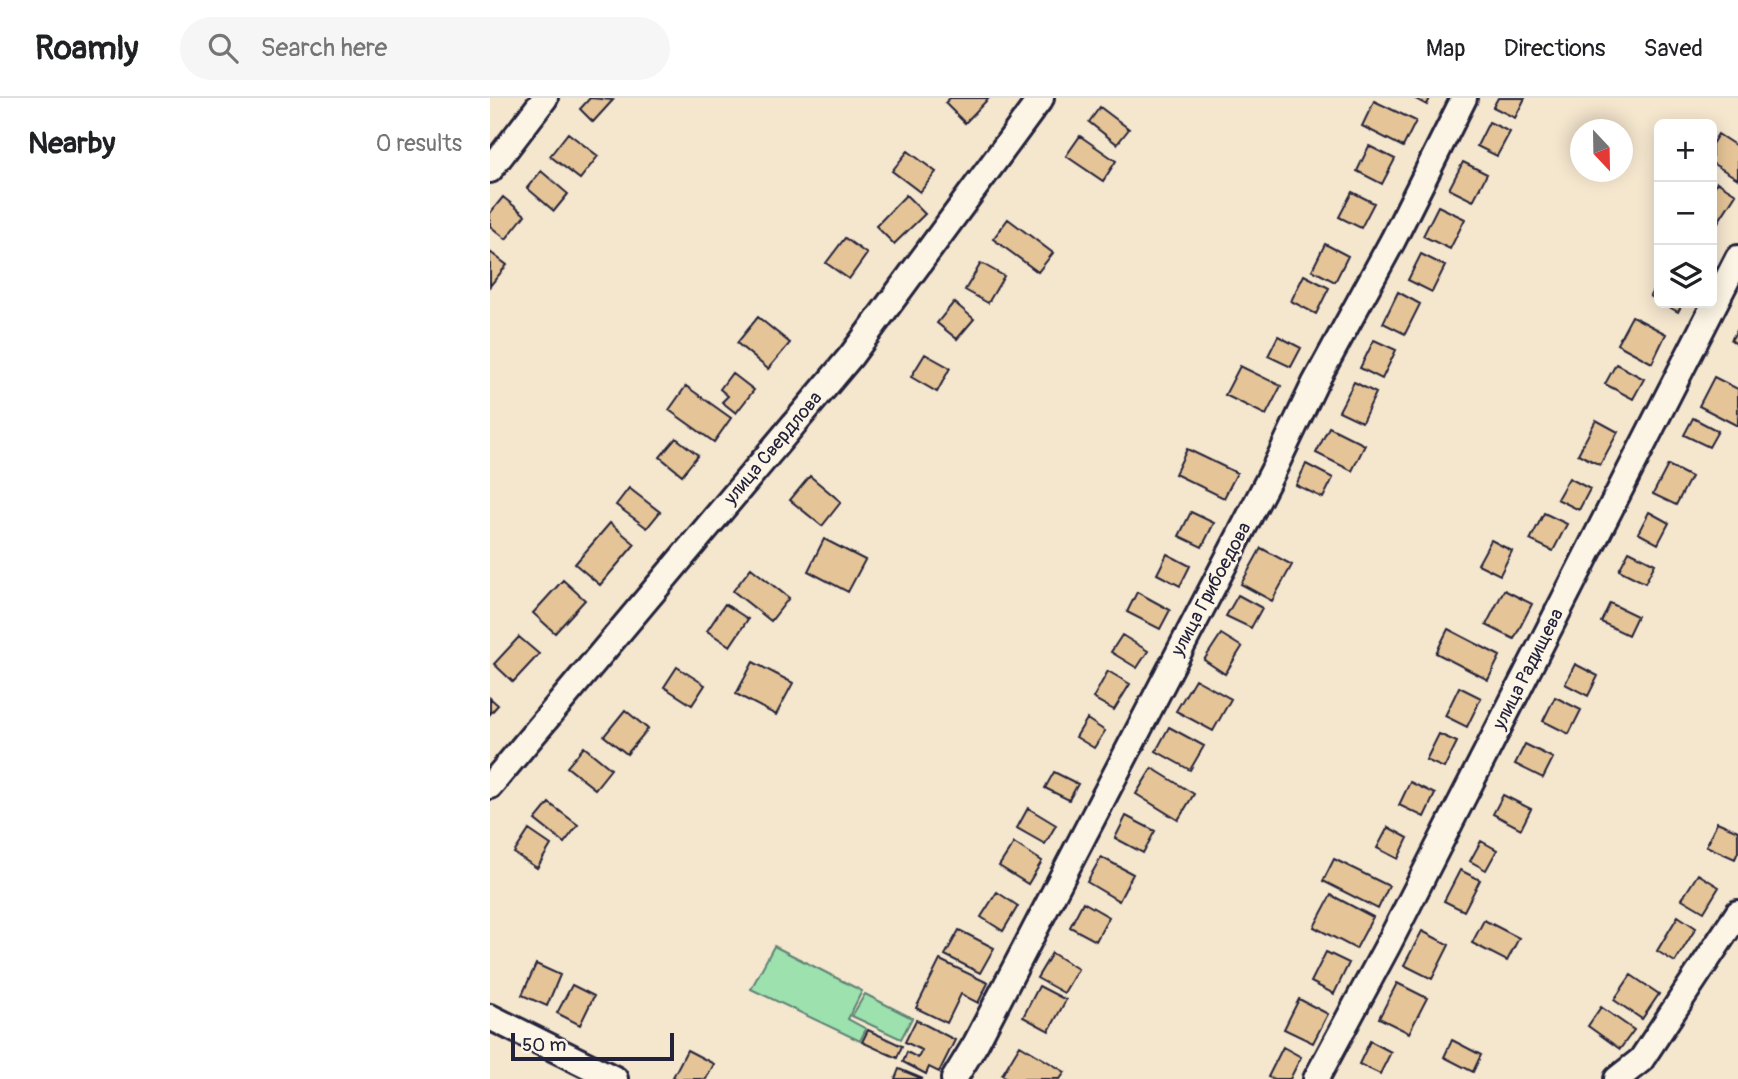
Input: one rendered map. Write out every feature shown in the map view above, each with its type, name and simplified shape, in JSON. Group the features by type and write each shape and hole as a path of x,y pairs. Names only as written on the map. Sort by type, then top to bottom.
{"street":[{"path":"490,170 545,98"},
{"name":"улица Свердлова","path":"490,786 851,356 1041,98"},
{"name":"улица Грибоедова","path":"954,1079 1273,471 1315,383 1393,240 1464,98"},
{"name":"улица Радищева","path":"1316,1079 1394,933 1738,258"},
{"path":"1618,1079 1642,1060 1738,913"},
{"path":"490,1017 615,1079"}],"green space":[{"path":"774,946 862,991 848,1019 866,1029 860,1041 751,989"},
{"path":"865,994 912,1018 901,1039 852,1016"}],"building":[{"path":"590,98 613,100 593,122 580,109"},
{"path":"950,98 989,98 965,123 945,103"},
{"path":"1414,98 1430,98 1427,105"},
{"path":"1498,98 1525,98 1515,118 1493,107"},
{"path":"1374,101 1416,121 1403,147 1362,126"},
{"path":"1100,107 1129,129 1117,144 1089,122"},
{"path":"1489,122 1510,132 1497,156 1477,146"},
{"path":"568,133 598,156 580,179 550,156"},
{"path":"1080,136 1116,161 1103,181 1066,156"},
{"path":"1717,136 1738,147 1738,179 1717,166"},
{"path":"1369,146 1395,159 1382,184 1357,171"},
{"path":"908,151 936,172 920,192 892,171"},
{"path":"1463,162 1487,174 1473,201 1449,189"},
{"path":"541,171 568,194 554,211 527,188"},
{"path":"1717,182 1736,194 1717,221"},
{"path":"1352,192 1374,203 1361,228 1339,217"},
{"path":"906,195 925,214 894,244 876,226"},
{"path":"503,197 525,215 506,239 490,226 490,213"},
{"path":"1438,206 1465,219 1450,249 1423,236"},
{"path":"1008,219 1053,253 1038,272 993,239"},
{"path":"845,238 867,254 849,279 826,263"},
{"path":"1325,244 1348,256 1335,282 1312,270"},
{"path":"490,252 507,265 490,286"},
{"path":"1421,254 1445,266 1432,292 1408,280"},
{"path":"981,263 1004,276 988,303 965,290"},
{"path":"1304,275 1329,288 1316,314 1291,301"},
{"path":"1398,292 1420,304 1405,334 1383,323"},
{"path":"954,302 974,319 957,339 937,323"},
{"path":"1632,316 1666,334 1652,363 1617,344"},
{"path":"758,317 790,343 768,369 737,343"},
{"path":"1738,329 1738,345 1731,340"},
{"path":"1278,336 1301,348 1291,367 1268,356"},
{"path":"1374,340 1396,350 1382,379 1360,368"},
{"path":"925,354 950,368 937,392 911,377"},
{"path":"1616,364 1644,379 1633,399 1605,384"},
{"path":"1240,366 1281,386 1266,415 1225,395"},
{"path":"732,373 754,390 736,413 722,402 728,396 720,389"},
{"path":"1714,377 1738,389 1738,426 1699,406"},
{"path":"1354,382 1376,393 1362,422 1339,411"},
{"path":"686,386 731,418 714,442 669,410"},
{"path":"1693,418 1718,431 1709,447 1684,435"},
{"path":"1596,420 1618,432 1600,465 1578,454"},
{"path":"1329,427 1365,445 1352,471 1316,453"},
{"path":"676,438 698,455 682,475 660,457"},
{"path":"1187,449 1237,473 1224,498 1175,474"},
{"path":"1306,464 1333,478 1323,498 1296,485"},
{"path":"1668,465 1691,477 1676,505 1653,494"},
{"path":"810,476 841,502 822,526 790,500"},
{"path":"1569,478 1590,489 1579,510 1557,499"},
{"path":"629,488 660,512 647,528 616,505"},
{"path":"1191,512 1214,523 1202,547 1179,536"},
{"path":"1649,512 1669,523 1658,544 1638,533"},
{"path":"1544,513 1567,524 1553,551 1530,540"},
{"path":"610,523 635,544 600,585 575,564"},
{"path":"824,539 865,560 848,592 808,571"},
{"path":"1491,540 1512,551 1500,575 1478,564"},
{"path":"1261,548 1292,565 1272,601 1241,584"},
{"path":"1629,551 1655,564 1645,583 1619,570"},
{"path":"1167,554 1190,566 1180,586 1157,574"},
{"path":"751,568 789,598 771,621 733,591"},
{"path":"563,580 585,600 555,633 533,613"},
{"path":"1504,590 1532,604 1514,639 1486,625"},
{"path":"1137,592 1170,610 1160,629 1127,612"},
{"path":"1238,595 1262,608 1251,628 1226,616"},
{"path":"1610,603 1637,616 1628,635 1601,622"},
{"path":"725,604 748,619 730,646 707,631"},
{"path":"1448,629 1500,656 1488,680 1436,653"},
{"path":"1221,634 1242,647 1225,674 1204,660"},
{"path":"1122,635 1148,651 1137,668 1111,652"},
{"path":"519,637 539,654 513,682 494,664"},
{"path":"753,662 793,683 776,715 736,694"},
{"path":"1575,664 1598,676 1588,696 1565,684"},
{"path":"677,667 705,685 692,705 664,687"},
{"path":"1108,671 1130,684 1114,710 1093,698"},
{"path":"1195,679 1231,699 1213,731 1176,711"},
{"path":"1459,687 1481,698 1467,727 1445,716"},
{"path":"1555,697 1581,710 1569,734 1543,721"},
{"path":"490,698 498,705 490,714"},
{"path":"625,710 648,729 627,754 604,736"},
{"path":"1087,719 1105,731 1094,748 1076,737"},
{"path":"1169,727 1204,746 1190,770 1156,751"},
{"path":"1439,734 1457,742 1444,768 1426,760"},
{"path":"1525,744 1553,758 1543,778 1515,764"},
{"path":"584,747 611,769 595,789 567,767"},
{"path":"1152,768 1194,794 1178,820 1136,794"},
{"path":"1054,772 1078,784 1069,800 1045,788"},
{"path":"1410,782 1435,794 1424,817 1399,805"},
{"path":"1503,795 1531,809 1521,829 1493,814"},
{"path":"549,803 578,825 564,843 535,820"},
{"path":"1028,808 1056,825 1045,844 1017,828"},
{"path":"1126,816 1155,831 1143,853 1115,838"},
{"path":"1717,822 1738,831 1738,852 1735,859 1706,846"},
{"path":"1388,827 1408,838 1398,859 1377,848"},
{"path":"529,830 551,845 537,868 514,853"},
{"path":"1481,841 1497,850 1486,870 1470,861"},
{"path":"1014,843 1042,861 1028,884 999,866"},
{"path":"1101,857 1133,874 1119,901 1087,882"},
{"path":"1334,859 1389,886 1378,909 1323,881"},
{"path":"1460,870 1480,880 1464,911 1444,901"},
{"path":"1698,874 1719,887 1704,912 1682,899"},
{"path":"997,892 1018,906 1003,931 981,917"},
{"path":"1331,895 1373,917 1356,949 1314,927"},
{"path":"1083,902 1109,917 1096,941 1070,927"},
{"path":"1678,916 1696,928 1675,962 1657,951"},
{"path":"1484,920 1519,938 1507,961 1472,943"},
{"path":"959,930 994,948 980,973 945,955"},
{"path":"1422,931 1449,945 1432,979 1404,965"},
{"path":"1326,952 1349,963 1334,994 1311,982"},
{"path":"1052,953 1078,969 1064,993 1037,978"},
{"path":"940,960 988,983 978,1003 961,994 947,1023 916,1008"},
{"path":"536,964 560,975 547,1006 522,995"},
{"path":"1631,975 1659,994 1642,1019 1614,1000"},
{"path":"1397,983 1427,998 1409,1033 1379,1018"},
{"path":"572,985 594,996 580,1025 557,1013"},
{"path":"1039,986 1066,1000 1049,1031 1023,1017"},
{"path":"1299,999 1328,1014 1313,1043 1284,1029"},
{"path":"1601,1007 1634,1030 1620,1049 1588,1026"},
{"path":"916,1020 955,1040 939,1072 929,1067 926,1074 903,1062 907,1052 918,1058 922,1050 905,1042"},
{"path":"868,1030 902,1046 897,1058 862,1042"},
{"path":"1452,1040 1481,1055 1473,1072 1444,1057"},
{"path":"1370,1041 1391,1052 1380,1074 1359,1064"},
{"path":"1020,1045 1065,1072 1060,1079 1009,1079 1002,1075"},
{"path":"1283,1047 1301,1057 1290,1079 1268,1077"},
{"path":"687,1050 714,1064 706,1079 673,1077"},
{"path":"899,1069 923,1079 895,1079"}]}
